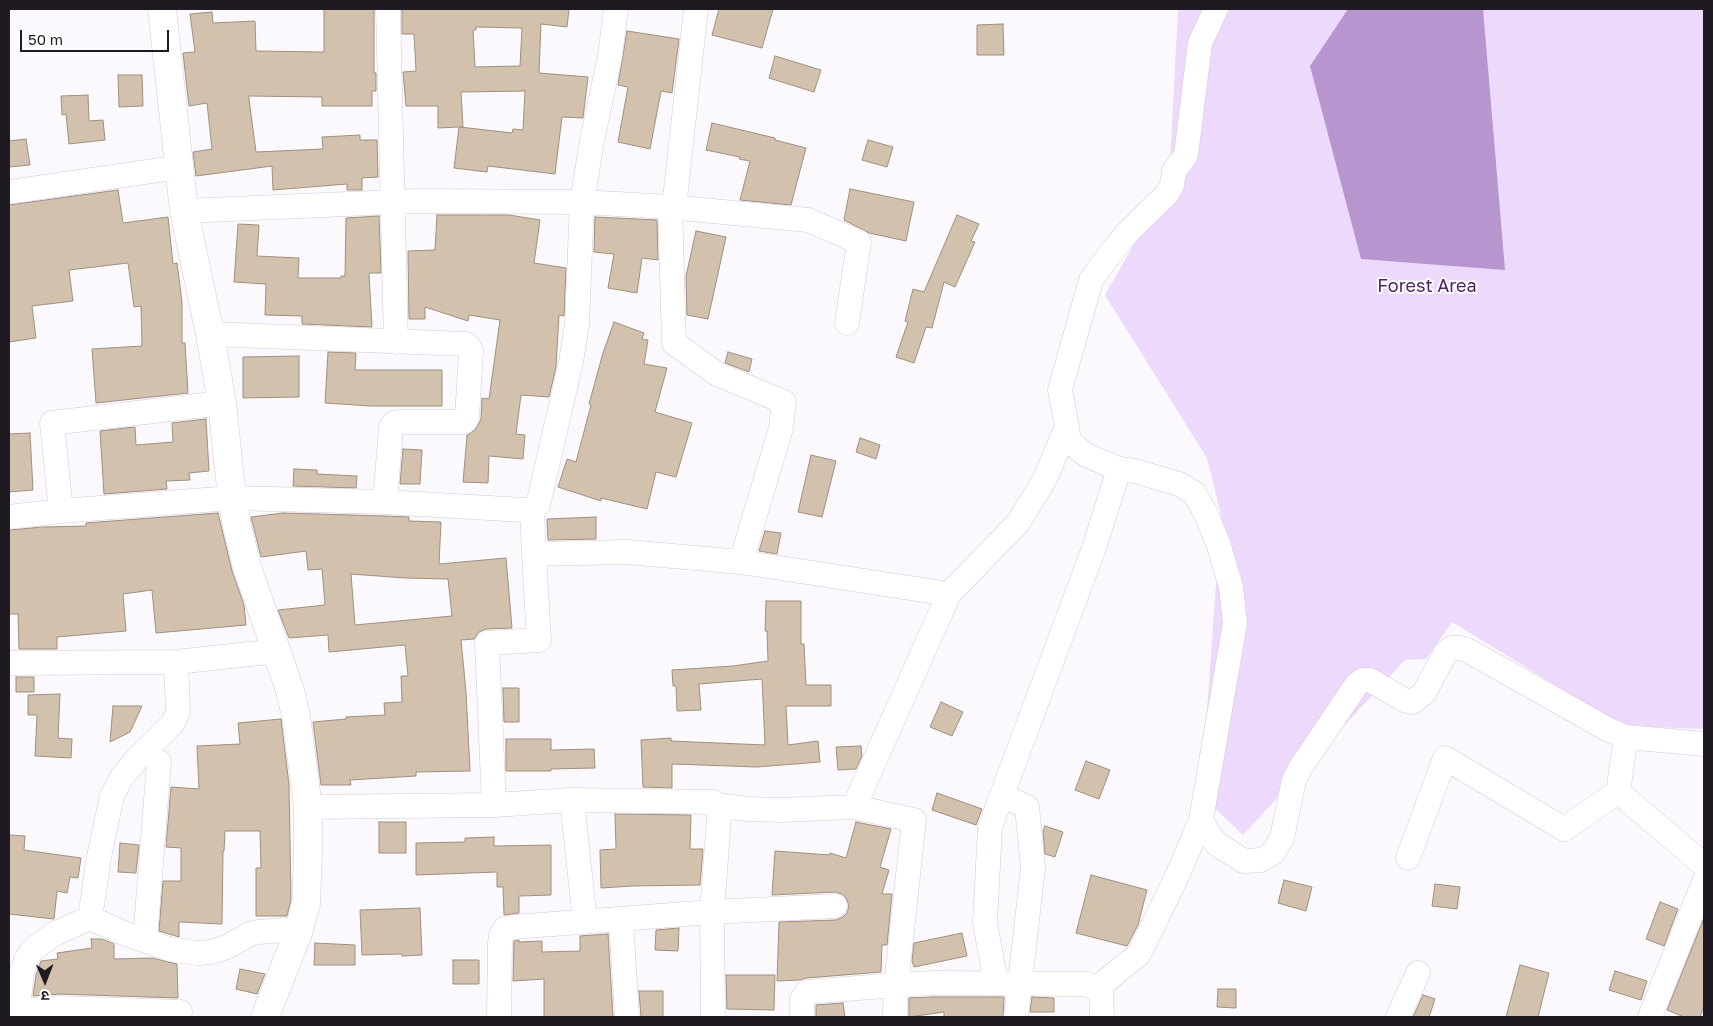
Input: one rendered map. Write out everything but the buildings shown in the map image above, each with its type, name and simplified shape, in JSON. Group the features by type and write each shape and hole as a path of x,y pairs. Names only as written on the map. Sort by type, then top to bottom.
{"street":[{"path":"162,9 184,211 210,334 222,403 232,498 237,526 247,567 277,651 296,716 308,807 306,904 299,929 265,1017"},
{"path":"388,9 396,342"},
{"path":"9,517 232,498 386,502 532,510 538,505 571,362 577,324 582,202 592,141 610,56 616,9"},
{"path":"696,9 675,199 670,207 674,343 717,374 784,402 781,428 741,562"},
{"path":"1098,988 1139,954 1178,874 1201,820 1235,623 1231,587 1218,543 1205,512 1194,493 1179,484 1135,470 1119,469 1086,455 1071,443 1066,430 1067,426 1060,390 1091,280 1119,243 1167,194 1172,185 1174,171 1186,154 1200,43 1216,9"},
{"path":"9,192 180,167"},
{"path":"184,211 393,201 582,202 670,207 808,220 859,242 848,323"},
{"path":"210,334 466,344 471,351 467,418 460,424 394,423 391,427 386,502"},
{"path":"61,512 52,423 222,403"},
{"path":"854,807 949,594 1018,523 1045,479 1067,426"},
{"path":"996,983 985,923 990,827 1094,548 1119,469"},
{"path":"494,805 487,643 539,640 532,510"},
{"path":"534,554 627,552 741,562 949,594"},
{"path":"1201,820 1208,833 1218,845 1244,861 1261,860 1273,853 1282,838 1294,780 1300,767 1356,684 1363,680 1370,680 1404,700 1413,702 1424,693 1446,652 1452,648 1467,650 1609,730 1626,736 1704,744"},
{"path":"9,663 176,662 277,651"},
{"path":"90,918 99,857 112,796 122,777 137,759 173,723 178,712 176,662"},
{"path":"1408,858 1445,758 1564,829 1618,792 1626,736"},
{"path":"145,940 159,762"},
{"path":"1618,792 1704,865"},
{"path":"1002,795 1027,808 1033,868 1016,1017"},
{"path":"308,807 494,805 572,800 713,802 718,805 746,809 780,810 854,807 914,820 896,985 895,1017"},
{"path":"572,800 584,922"},
{"path":"713,1017 712,912 719,817 718,805"},
{"path":"1650,1017 1704,882"},
{"path":"499,1017 500,943 505,929 712,912 835,906"},
{"path":"180,1012 60,1008 17,1014 22,972 32,950 54,934 90,918 145,940 180,951 211,952 227,947 250,934 299,929"},
{"path":"621,919 627,1017"},
{"path":"1398,1017 1418,973"},
{"path":"802,1017 802,999 807,992 933,983 1085,984 1098,988 1101,992 1103,1000 1102,1017"}],"green space":[{"name":"Forest Area","path":"1178,9 1704,9 1704,729 1622,726 1452,622 1426,659 1405,660 1243,835 1201,795 1221,515 1207,458 1105,295 1169,183"}],"shaded area":[{"path":"1348,9 1483,9 1505,270 1361,259 1310,66"}]}
